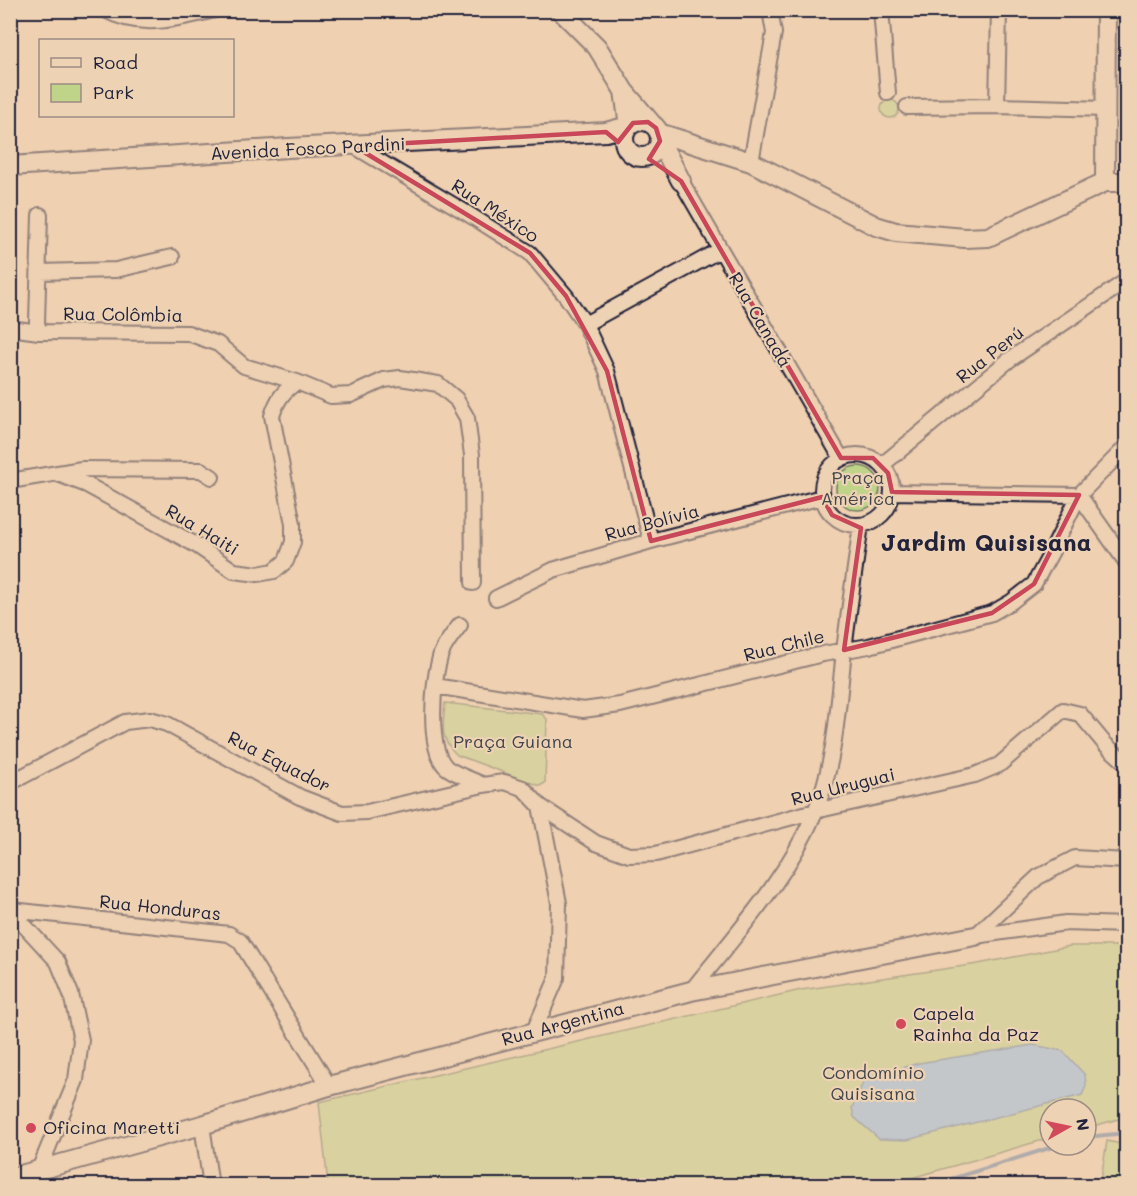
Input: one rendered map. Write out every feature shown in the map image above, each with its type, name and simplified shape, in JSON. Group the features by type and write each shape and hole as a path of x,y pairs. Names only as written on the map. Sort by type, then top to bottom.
{"street":[{"path":"105,10 132,21 161,22 215,10"},
{"path":"560,10 597,47 624,91 657,133 681,181"},
{"path":"751,162 774,33 770,10"},
{"path":"881,10 888,93"},
{"path":"997,106 999,10"},
{"path":"1105,182 1106,10"},
{"path":"624,91 629,126 624,136 626,148"},
{"path":"907,108 997,106 1105,109"},
{"path":"629,126 638,122 657,133 751,162 876,226 896,232 965,238 988,237 1105,182 1126,182"},
{"name":"Avenida Fosco Pardini","path":"10,166 288,148 606,132 629,126"},
{"path":"606,132 634,155 645,157 681,181"},
{"path":"645,157 655,151 657,133"},
{"name":"Rua México","path":"354,146 530,253 566,296 585,324 607,371 651,541"},
{"name":"Rua Canadá","path":"681,181 841,458"},
{"path":"39,332 37,322 40,215"},
{"path":"585,324 720,250"},
{"path":"39,272 116,270 172,257"},
{"name":"Rua Perú","path":"882,465 1009,360 1126,280"},
{"name":"Rua Colômbia","path":"10,328 39,332 188,333 218,344 244,366 297,382 331,396 351,395 384,380 400,378 438,384 456,399 467,417 472,455 473,583"},
{"name":"Rua Haiti","path":"58,474 97,490 196,545 234,571 258,574 274,571 286,561 293,542 293,524 272,416 284,390 297,382"},
{"name":"Rua Chile","path":"435,686 583,710 620,705 844,650 869,646 992,613 1034,584 1052,553 1079,495 1126,447"},
{"path":"862,455 873,458 882,465 891,482 892,492 890,502 879,518 861,525 850,525 832,515 822,497 822,485 832,465 841,458 862,455"},
{"path":"10,481 82,468 201,470 212,477"},
{"path":"892,492 1079,495 1126,562"},
{"name":"Rua Bolívia","path":"496,598 553,570 651,541 822,497"},
{"path":"691,991 744,926 792,857 815,811 835,741 844,650 861,525"},
{"path":"460,625 441,654 435,686 434,725 437,750 446,767 483,785"},
{"name":"Rua Uruguai","path":"540,806 596,843 629,855 656,854 815,811 983,771 999,765 1063,710 1080,714 1105,744 1126,763"},
{"name":"Rua Equador","path":"10,783 125,722 150,719 168,724 300,797 342,813 367,812 504,782 523,788 540,806"},
{"path":"534,1031 557,978 559,903 540,806"},
{"path":"975,936 1038,878 1075,858 1126,861"},
{"path":"11,910 58,962 71,994 81,1040 76,1080 39,1170"},
{"name":"Rua Honduras","path":"11,910 229,934 240,941 329,1086"},
{"name":"Rua Argentina","path":"10,1178 202,1125 329,1086 691,991 975,936 1066,923 1126,925"},
{"path":"202,1125 211,1185"}],"highlighted area":[{"path":"648,122 656,128 660,141 649,159 681,181 841,458 873,458 888,473 892,492 1079,495 1034,584 992,613 844,650 861,528 832,515 822,497 651,541 607,371 566,296 530,253 354,146 606,132 618,142 633,123"}],"green space":[{"path":"890,100 896,103 899,109 896,115 890,118 884,115 881,109 884,103"},
{"name":"Praça América","path":"858,466 873,473 880,488 873,503 858,510 843,503 836,488 843,473"},
{"name":"Praça Guiana","path":"445,703 542,714 547,719 545,783 540,786 457,755 445,737 443,726"},
{"name":"Condomínio Quisisana","path":"1070,946 1122,946 1126,948 1126,1117 1098,1125 1098,1097 1038,1097 1038,1141 887,1185 328,1185 319,1102 801,990 978,964"},
{"path":"1107,1141 1126,1145 1126,1185 1100,1185"}],"water":[{"path":"1033,1045 1063,1051 1085,1075 1086,1086 1082,1095 1038,1097 1038,1106 907,1140 879,1139 854,1117 852,1108 865,1078 919,1063"}],"waterway":[{"path":"1098,1136 1126,1133"},
{"path":"929,1186 1038,1152"}],"place":[{"name":"Capela Rainha da Paz","path":"901,1024"},
{"name":"Oficina Maretti","path":"31,1128"}],"district":[{"name":"Jardim Quisisana","path":"986,543"}]}
